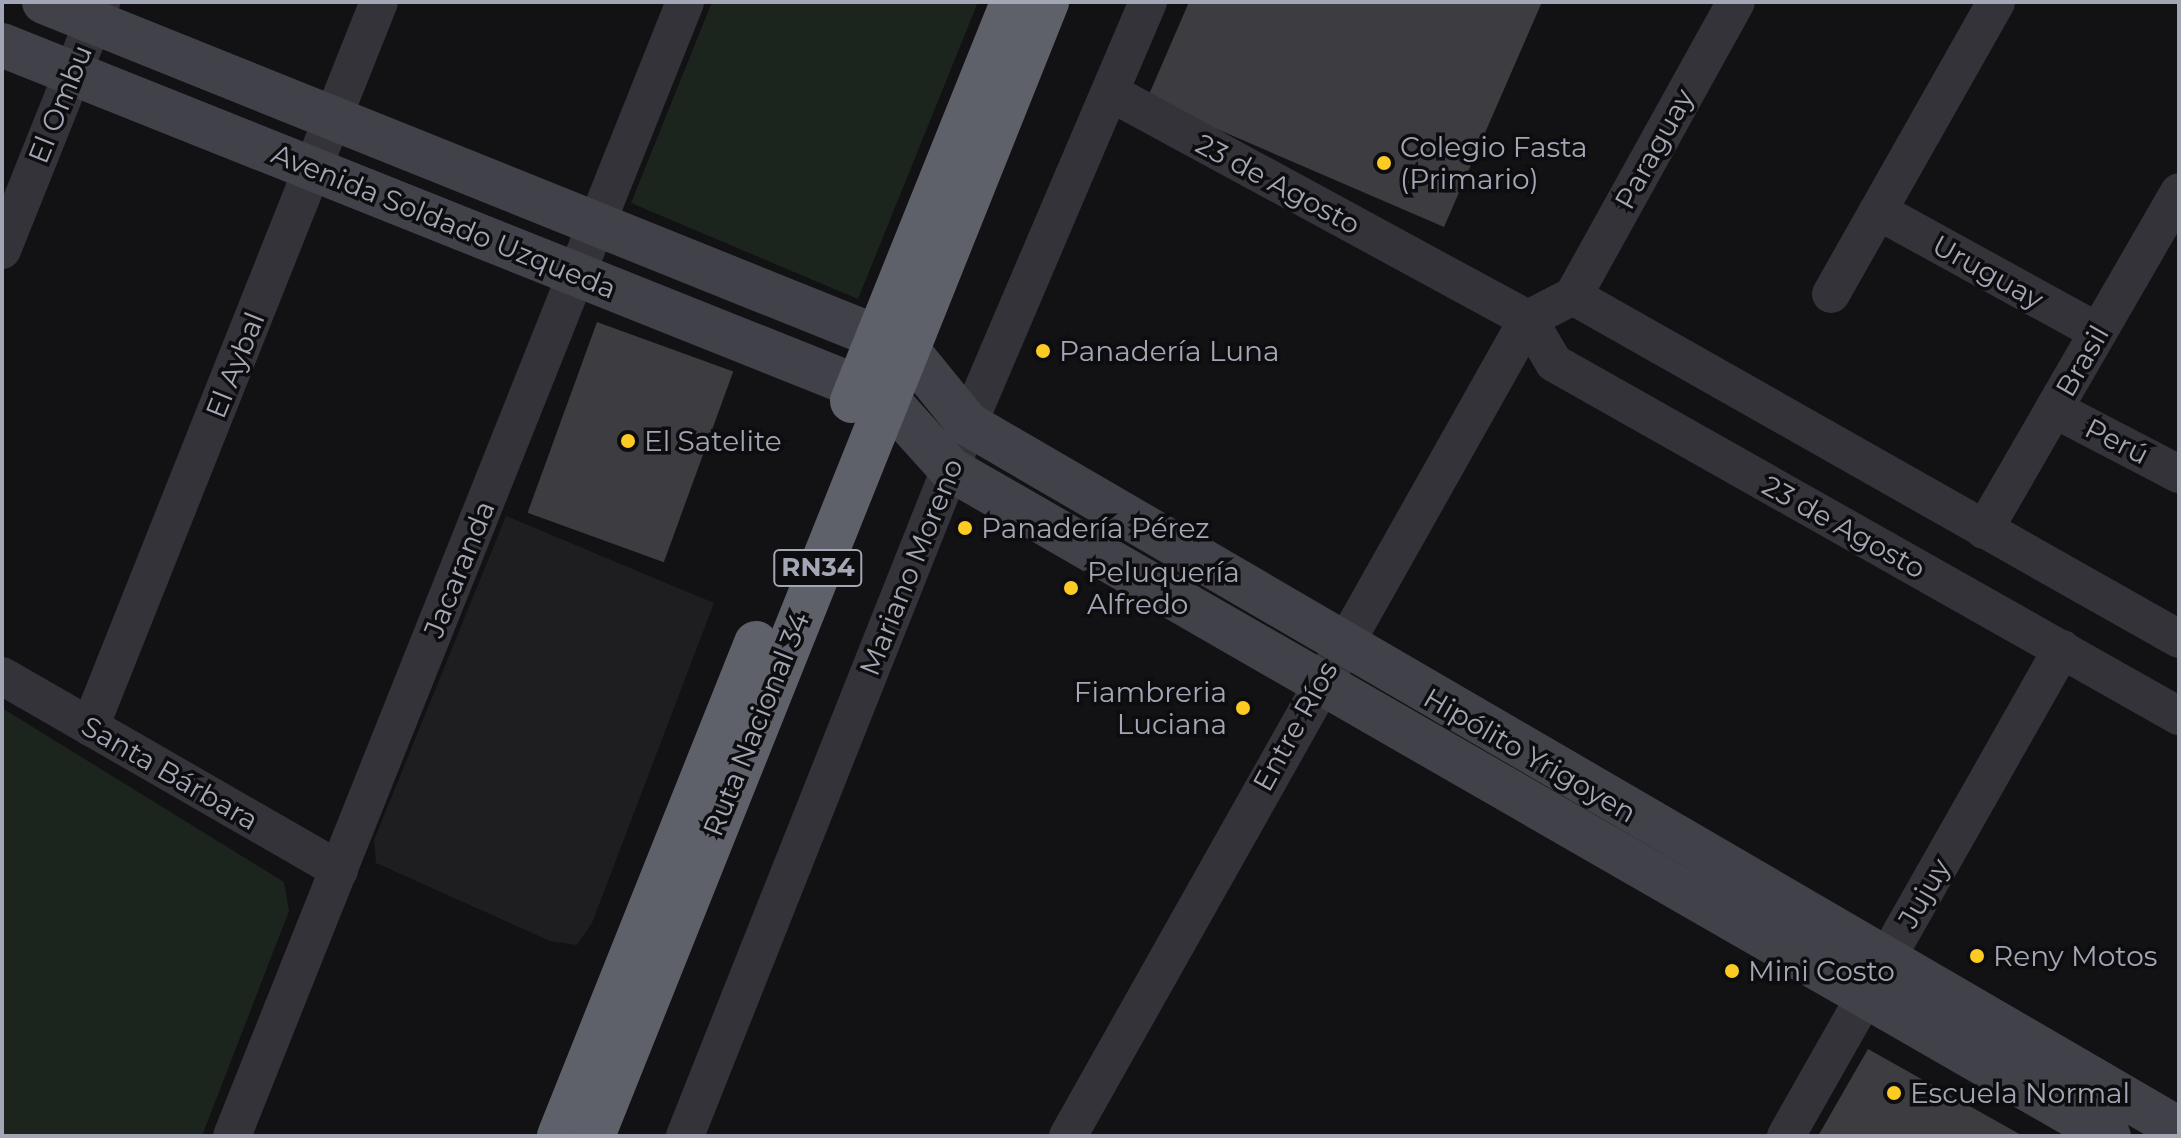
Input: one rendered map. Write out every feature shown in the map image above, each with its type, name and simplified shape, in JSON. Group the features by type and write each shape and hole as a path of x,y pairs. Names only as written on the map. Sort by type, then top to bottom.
{"highway":[{"name":"Ruta Nacional 34","path":"892,343 1012,2"},
{"name":"Ruta Nacional 34","path":"559,1136 892,343 1047,2"},
{"name":"Ruta Nacional 34","path":"593,1136 872,392"}],"street":[{"name":"Avenida Soldado Uzqueda","path":"44,2 97,12 333,118 892,343"},
{"name":"El Aybal","path":"90,727 379,2"},
{"name":"Jacaranda","path":"232,1136 685,2"},
{"name":"Mariano Moreno","path":"685,1136 968,424 1113,94 1148,2"},
{"name":"Paraguay","path":"1573,296 1736,2"},
{"path":"1831,294 1996,2"},
{"name":"El Ombu","path":"2,250 97,12"},
{"name":"Avenida Soldado Uzqueda","path":"2,45 872,392"},
{"name":"23 de Agosto","path":"1113,94 1528,319 1554,363 2179,716"},
{"name":"Brasil","path":"1984,530 2179,192"},
{"name":"Uruguay","path":"1878,211 2098,332"},
{"path":"1528,319 1573,296 2179,639"},
{"name":"Entre Ríos","path":"1068,1136 1330,663 1528,319"},
{"name":"Hipólito Yrigoyen","path":"892,343 968,424 1330,663"},
{"name":"Hipólito Yrigoyen","path":"872,392 950,469 1330,663 1875,978 2179,1129"},
{"name":"Perú","path":"2054,409 2179,474"},
{"name":"Jujuy","path":"1786,1136 2062,649"},
{"name":"Santa Bárbara","path":"2,676 339,870"},
{"name":"Hipólito Yrigoyen","path":"1875,978 2109,1136"}],"shaded area":[{"path":"712,2 978,2 858,299 631,203"},
{"path":"506,516 714,603 592,923 577,945 550,941 376,863 374,840"},
{"path":"2,708 284,882 289,911 202,1136 2,1136"}],"building":[{"name":"Colegio Fasta (Primario)","path":"1189,2 1542,2 1444,227 1147,99"},
{"name":"El Satelite","path":"597,322 733,372 664,562 528,513"},
{"name":"Escuela Normal","path":"1868,1049 2023,1136 1818,1136"}],"place":[{"name":"Colegio Fasta (Primario)","path":"1384,163"},
{"name":"Panadería Luna","path":"1043,351"},
{"name":"El Satelite","path":"628,441"},
{"name":"Panadería Pérez","path":"965,528"},
{"name":"Peluquería Alfredo","path":"1071,588"},
{"name":"Fiambreria Luciana","path":"1243,708"},
{"name":"Reny Motos","path":"1977,956"},
{"name":"Mini Costo","path":"1732,971"},
{"name":"Escuela Normal","path":"1894,1093"}]}
